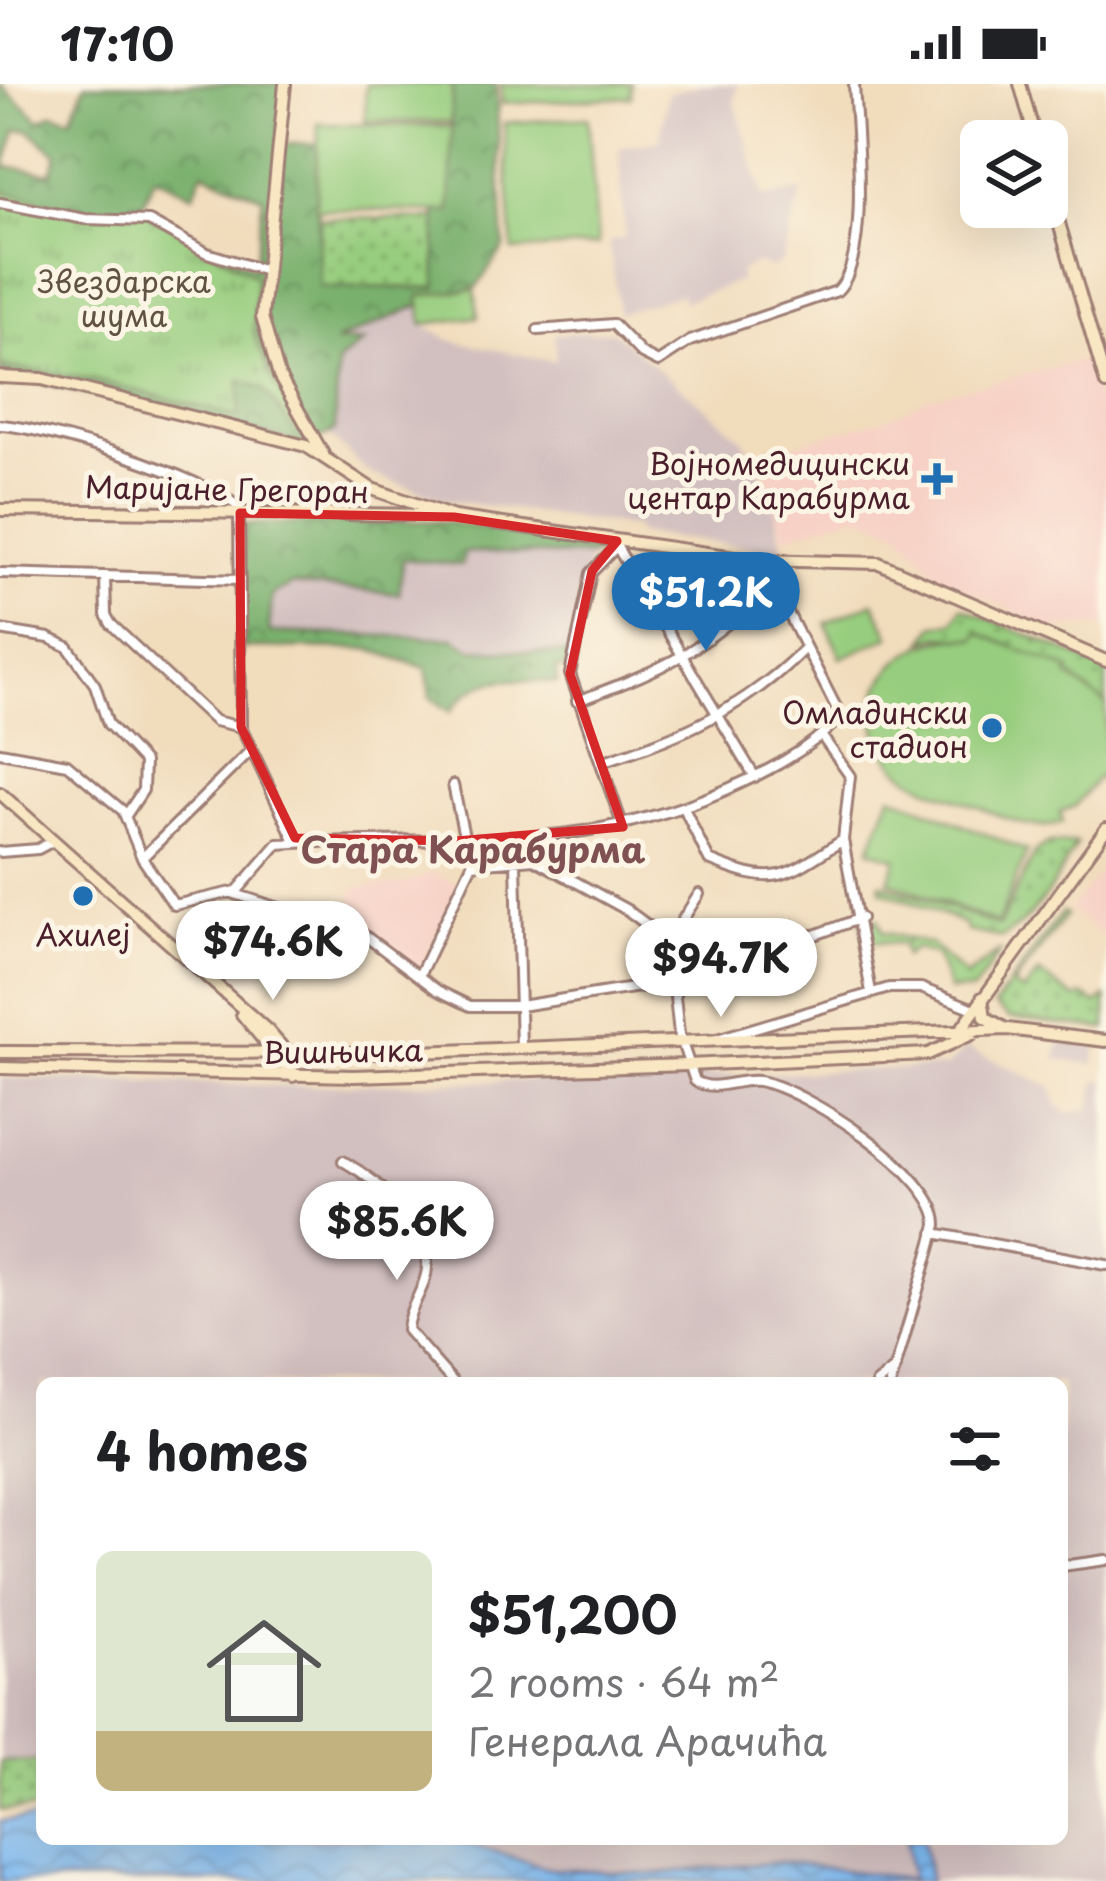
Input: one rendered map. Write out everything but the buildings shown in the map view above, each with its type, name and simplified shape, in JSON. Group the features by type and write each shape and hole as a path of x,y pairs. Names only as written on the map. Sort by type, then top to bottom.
{"main road":[{"path":"285,84 262,317 272,357 323,454"},
{"path":"1020,84 1030,120"},
{"path":"1060,228 1106,384"},
{"path":"0,377 42,379 160,406 323,454 372,489 454,517 617,544 787,560 879,563 1106,661"},
{"name":"Маријане Грегоран","path":"0,510 454,517"},
{"path":"3,801 290,1054 293,1076"},
{"path":"944,1051 1106,830"},
{"path":"221,990 293,1076"},
{"path":"982,996 984,1015 1007,1030"},
{"path":"232,1053 250,1038 246,1019"},
{"path":"944,1051 980,1030"},
{"name":"Вишњичка","path":"0,1052 521,1050 980,1030 1106,1041"},
{"name":"Вишњичка","path":"0,1068 293,1076 687,1065 944,1051"}],"street":[{"path":"538,330 613,324 642,354 658,362 690,341 838,291 848,280 856,216 854,84"},
{"path":"0,203 85,219 149,221 207,253 266,271"},
{"path":"0,425 48,433 150,468 231,501 241,513 241,727 296,843"},
{"path":"623,827 570,668 593,568 617,544 755,777"},
{"path":"234,893 274,846 533,838 623,827 684,808 755,777 821,735 838,712 783,603 782,573 787,560"},
{"path":"0,573 240,580"},
{"path":"577,700 684,659 725,631 782,573"},
{"path":"105,576 106,615 111,624 212,718 241,727"},
{"path":"0,630 54,639 80,661 108,724 140,755 147,770 140,796 127,814"},
{"path":"601,762 669,741 718,717 761,692 806,648"},
{"path":"821,735 850,776 843,840 872,992"},
{"path":"0,752 67,764 127,814 142,858 174,905 234,893 364,935 470,1006 520,1006 675,985 771,966"},
{"path":"142,858 250,752"},
{"path":"419,976 472,864 452,785"},
{"path":"684,808 709,860 768,879 783,877 843,840"},
{"path":"533,838 534,859"},
{"path":"0,852 38,850 53,842"},
{"path":"472,864 534,859 627,910 669,941"},
{"path":"516,863 521,1050"},
{"path":"699,894 669,941 687,1065 704,1086 741,1080 776,1085 882,1148 934,1210 934,1232 894,1377"},
{"path":"798,935 815,935 861,918"},
{"path":"715,1044 720,1036 771,1019 872,992 921,988 974,1009"},
{"path":"343,1161 380,1182 421,1240 428,1273 408,1313 407,1330 449,1377"},
{"path":"934,1232 1106,1265"},
{"path":"885,1377 898,1367"},
{"path":"1068,1565 1106,1560"}],"highlighted area":[{"path":"240,513 454,517 617,541 592,571 570,674 623,827 456,841 295,838 241,727"}],"shaded area":[{"path":"704,84 738,84 734,99 763,197 802,191 782,262 771,268 757,263 740,272 739,281 683,302 681,294 619,313 609,242 625,238 619,148 660,140 668,93"},
{"path":"273,270 321,287 419,288 423,324 449,340 556,362 554,334 612,331 743,439 772,494 783,551 637,533 635,527 446,500 369,473 331,437 319,436"},
{"name":"Војномедицински центар Карабурма","path":"1085,360 1106,428 1106,625 1051,628 941,578 899,531 856,515 783,537 762,454 893,416 930,397"},
{"path":"274,528 603,547 589,562 580,588 566,666 453,646 262,638"},
{"path":"1106,864 1106,938 1070,910"},
{"path":"432,872 460,885 418,972 372,937 344,926 355,887 406,883"},
{"path":"1061,1042 1097,1048 1094,1064 1055,1059"},
{"path":"966,1048 1052,1087 1056,1104 1067,1113 1091,1109 1097,1080 1106,1081 1106,1881 930,1881 924,1845 1068,1845 1068,1377 36,1377 36,1761 0,1762 0,1078 299,1086 946,1067"},
{"path":"473,1845 907,1845 913,1879 552,1869"}],"green space":[{"name":"Звездарска шума","path":"0,84 40,120 53,113 71,118 85,84 285,84 282,144 317,144 320,287 436,288 436,211 450,211 452,84 496,84 504,248 475,289 420,296 420,305 335,342 364,342 338,362 335,430 308,445 0,373","holes":["16,130 29,130 57,154 51,173 5,166","203,172 263,197 255,268 142,207 154,176 193,195"]},
{"path":"366,84 452,84 451,122 365,121"},
{"path":"501,84 631,84 631,97 502,104"},
{"path":"588,117 598,245 513,251 504,123"},
{"path":"318,124 452,126 450,212 316,209"},
{"name":"Звездарска шума","path":"0,191 95,213 142,207 256,277 254,334 272,378 308,436 297,434 263,389 240,380 239,417 90,379 0,366"},
{"path":"320,218 437,219 437,288 319,287"},
{"path":"475,289 478,317 423,324 419,296"},
{"path":"438,521 605,546 593,556 465,552 461,565 403,559 399,594 293,584 272,595 269,632 454,638 472,649 571,654 570,668 556,669 557,683 497,681 472,690 451,712 431,698 426,668 368,649 243,648 243,524"},
{"path":"874,602 890,636 841,658 826,623"},
{"path":"962,607 1106,668 1106,704 978,634 976,639 939,636 924,641 934,626 954,621"},
{"name":"Омладински стадион","path":"979,633 1070,670 1068,676 1106,704 1106,778 1098,777 1075,806 1060,812 1063,822 1022,824 939,792 907,776 882,745 875,720 876,697 901,658 922,646 947,639 975,639"},
{"path":"891,795 1027,851 998,924 889,881 897,859 870,849"},
{"path":"1049,843 1077,843 1038,906 1002,938 967,931 964,924 881,890 881,883 999,926 1035,852"},
{"path":"1062,912 1066,915 1013,985 1023,992 1039,973 1076,999 1083,995 1096,1004 1106,997 1106,1029 1009,1018 994,1006"},
{"path":"861,918 878,919 883,932 931,944 966,976 1002,950 973,991 949,991 936,955 915,948 905,956 902,944 866,941"},
{"path":"36,1761 36,1809 0,1810 0,1762"}],"water":[{"path":"36,1818 36,1845 473,1845 552,1869 649,1874 780,1862 912,1879 907,1845 924,1845 930,1881 0,1881 0,1821"}],"place":[{"name":"Војномедицински центар Карабурма","path":"937,479"},
{"name":"Омладински стадион","path":"992,728"},
{"name":"Ахилеј","path":"83,896"}],"district":[{"name":"Стара Карабурма","path":"473,848"}]}
